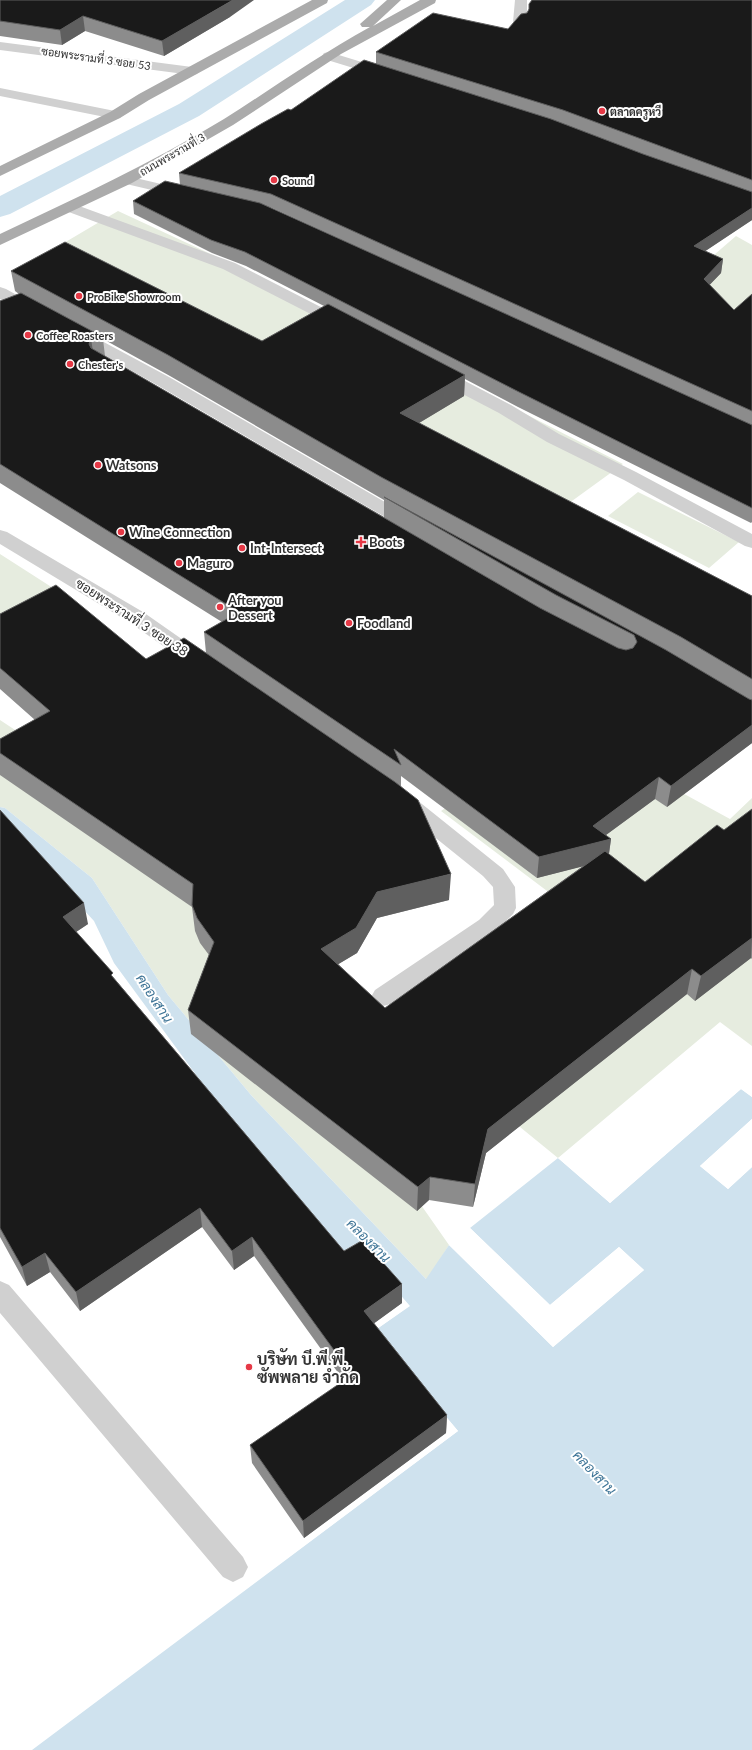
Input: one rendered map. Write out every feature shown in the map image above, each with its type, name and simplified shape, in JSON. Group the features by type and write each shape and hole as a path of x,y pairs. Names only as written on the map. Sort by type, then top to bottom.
{"main road":[{"path":"241,44 303,0"},
{"path":"0,172 115,115 322,0"},
{"name":"ถนนพระรามที่ 3","path":"333,54 395,0"},
{"name":"ถนนพระรามที่ 3","path":"0,240 71,208 127,180 228,122 333,54 430,0"}],"street":[{"path":"520,22 521,0"},
{"name":"ซอยพระรามที่ 3 ซอย 53","path":"0,46 192,71"},
{"path":"333,54 401,79"},
{"path":"0,92 115,115"},
{"path":"127,180 201,197"},
{"path":"71,208 228,266 358,332"},
{"path":"0,292 56,330 223,435"},
{"path":"0,305 56,330 169,385 422,531"},
{"path":"421,365 505,409 553,438 630,476 752,542"},
{"name":"ซอยพระรามที่ 3 ซอย 38","path":"0,536 136,617 216,672"},
{"path":"383,997 487,926 505,908 506,892 502,882 491,870 391,792"},
{"path":"0,1293 233,1567"}],"shaded area":[{"path":"118,211 241,268 623,464 554,514 52,250"},
{"path":"736,236 752,245 752,367 642,317"},
{"path":"638,492 739,542 709,568 608,516"},
{"path":"0,554 53,588 0,616"},
{"path":"0,720 219,865 277,999 449,1245 427,1280 251,1095 168,995 92,878 5,808 0,807"},
{"path":"552,736 655,778 730,819 752,798 752,1046 720,1022 558,1158 504,1114 673,986 441,811"}],"water":[{"name":"คลองสาน","path":"0,807 5,808 92,878 168,995 251,1095 426,1279 449,1245 553,1347 644,1270 619,1247 550,1305 470,1228 558,1158 610,1203 741,1089 752,1097 752,1119 700,1166 728,1189 752,1167 752,1750 32,1750 458,1431 374,1331 409,1306 355,1244 341,1253 202,1083 114,963 94,921 17,837 0,830"}],"pier":[{"path":"740,1087 752,1095 752,1097 741,1089 610,1203 558,1158 560,1157 610,1200"},
{"path":"752,1119 752,1121 703,1166 728,1186 752,1165 752,1167 728,1189 700,1166"},
{"path":"470,1228 550,1305 619,1247 644,1270 553,1347 449,1245 450,1244 553,1345 641,1270 619,1250 550,1307 469,1229"},
{"path":"356,1244 410,1306 374,1331 458,1431 30,1750 456,1431 373,1332 373,1330 407,1306 355,1246 340,1254"}],"building":[{"path":"0,0 233,0 162,41 83,16 60,30 0,21"},
{"name":"ตลาดครูหวี","path":"532,0 752,0 752,180 563,110 376,52 433,13 508,29 521,14 527,13 529,4"},
{"path":"364,60 551,119 643,154 752,192 752,208 694,246 723,259 704,279 734,310 752,294 752,411 271,194 179,173 261,124 288,109 291,110"},
{"path":"165,181 260,203 752,425 752,508 519,392 245,252 211,240 133,201"},
{"path":"65,242 262,341 328,304 465,375 400,413 752,596 752,679 681,637 381,477 168,355 11,271"},
{"path":"21,293 103,337 91,338 89,344 91,348 540,608 618,648 626,650 633,648 637,642 634,635 556,595 384,497 666,650 752,700 752,725 671,786 659,777 593,826 611,839 539,857 394,749 401,765 204,632 239,612 0,464 0,301"},
{"path":"56,585 146,659 184,638 395,782 418,800 451,874 377,892 356,928 321,949 385,1008 605,851 645,882 717,825 724,830 752,809 752,938 701,976 692,969 488,1129 475,1184 430,1177 418,1187 188,1010 214,942 197,918 192,905 193,884 0,753 0,739 50,711 0,668 0,614"},
{"path":"0,810 84,903 63,917 113,973 111,975 344,1251 363,1240 402,1284 364,1311 447,1415 303,1521 250,1445 352,1375 252,1237 232,1251 200,1208 76,1292 45,1253 22,1267 0,1228"}],"waterway":[{"path":"0,208 189,110 362,0"}],"place":[{"name":"ตลาดครูหวี","path":"602,111"},
{"name":"Sound","path":"274,180"},
{"name":"ProBike Showroom","path":"79,296"},
{"name":"Coffee Roasters","path":"28,335"},
{"name":"Chester's","path":"70,364"},
{"name":"Watsons","path":"98,465"},
{"name":"Wine Connection","path":"121,532"},
{"name":"Boots","path":"361,542"},
{"name":"Int-Intersect","path":"242,548"},
{"name":"Maguro","path":"179,563"},
{"name":"After you Dessert","path":"220,607"},
{"name":"Foodland","path":"349,623"},
{"name":"บริษัท บี.พี.พี. ซัพพลาย จำกัด","path":"249,1367"}]}
